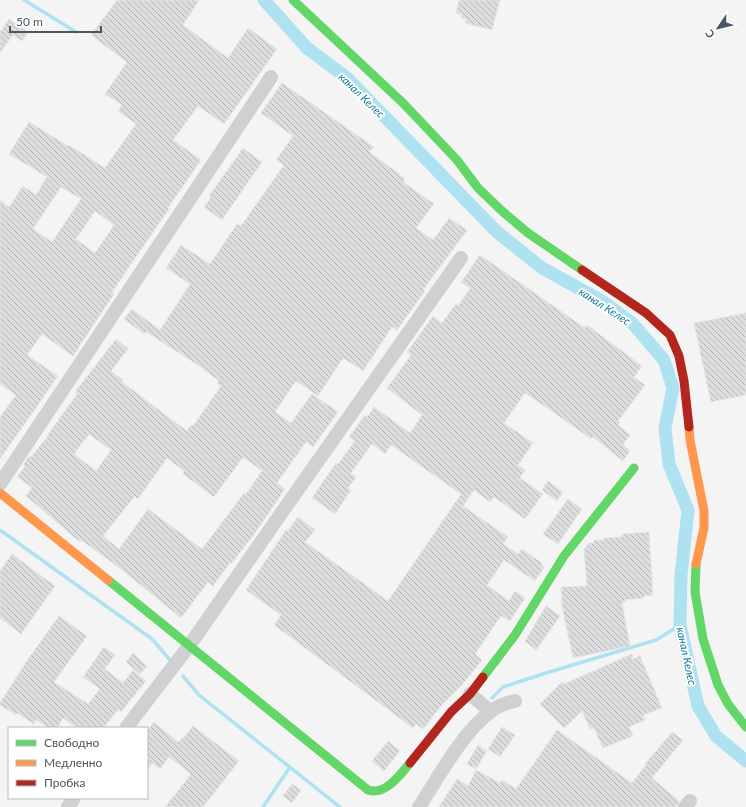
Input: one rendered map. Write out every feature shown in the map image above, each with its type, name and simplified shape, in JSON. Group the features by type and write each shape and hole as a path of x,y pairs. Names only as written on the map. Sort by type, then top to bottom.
{"street":[{"path":"293,0 403,103 457,160 478,188 502,211 528,233 646,313 670,335 679,356 684,381 690,440 704,510 704,528 696,564 695,592 703,639 718,685 728,704 746,726"},
{"path":"0,484 271,77"},
{"path":"127,727 190,646 280,515 461,258"},
{"path":"0,493 368,790 374,792 382,790 402,773 451,712 470,694 514,634 564,556 634,468"},
{"path":"470,694 490,712"},
{"path":"420,807 469,732 490,712 515,700"}],"building":[{"path":"117,0 199,0 183,25 228,58 248,28 277,49 224,124 198,106 173,140 201,160 112,292 114,294 73,356 42,334 27,355 58,376 0,459 0,417 16,395 0,384 0,200 9,207 23,186 36,195 47,177 9,154 29,122 105,168 136,124 118,111 122,105 105,94 127,62 91,35","holes":["61,187 81,199 52,242 33,229","95,211 114,225 95,253 76,239"]},
{"path":"459,0 500,0 492,30 465,23 466,19 461,18 462,15 456,13"},
{"path":"9,19 28,32 22,41 13,35 0,53 0,32"},
{"path":"282,83 374,147 369,152 405,179 403,182 434,204 416,228 433,240 449,218 467,230 423,290 425,291 397,330 392,327 363,371 343,358 318,396 296,381 275,412 291,423 312,394 338,412 313,447 306,442 277,483 285,489 255,533 213,586 208,582 181,618 121,569 81,540 80,542 26,496 32,488 17,476 25,467 23,465 29,456 31,457 48,436 77,394 75,392 116,339 128,349 111,371 123,380 122,382 187,431 191,425 193,426 221,386 217,383 219,381 198,365 146,332 144,334 124,319 132,309 160,330 190,284 166,268 181,245 210,264 237,224 241,226 284,165 276,160 293,136 261,113","holes":["89,434 111,450 96,471 74,454","243,457 262,471 246,494 244,493 202,549 148,509 119,549 103,536 135,496 138,499 167,458 184,471 183,474 214,497"]},
{"path":"243,148 262,162 222,220 204,207 211,197 209,196"},
{"path":"480,255 585,328 587,325 642,366 634,377 645,385 618,421 620,423 618,425 630,435 623,445 630,451 623,461 593,437 591,439 525,393 504,423 533,443 518,465 525,470 520,478 543,494 525,519 494,497 490,502 474,490 463,506 508,537 503,544 518,554 522,549 542,563 541,565 544,567 535,581 504,560 487,585 509,601 515,591 525,598 510,621 501,616 475,654 482,660 461,686 442,705 423,729 416,724 413,728 274,625 281,615 246,590 286,530 288,531 298,517 315,530 305,542 388,601 461,494 391,445 385,454 372,444 351,473 356,477 348,488 351,490 335,514 312,498 336,463 338,464 355,441 349,437 365,415 367,417 374,407 410,433 422,415 387,388 411,355 407,352 433,316 442,323 456,304 458,306 470,288 461,282"},
{"path":"746,313 746,395 711,402 694,323"},
{"path":"548,481 563,492 557,501 542,490"},
{"path":"568,499 582,509 558,544 543,534"},
{"path":"649,532 653,595 644,596 644,598 625,600 625,602 622,603 630,646 573,658 562,606 561,587 587,586 584,549 589,543 594,543 594,540 604,540 603,538 622,537 622,534"},
{"path":"12,554 55,586 21,634 0,618 0,571"},
{"path":"546,606 560,616 536,650 525,641"},
{"path":"59,616 87,636 54,682 88,704 100,689 83,677 104,647 115,655 105,669 123,683 133,670 146,681 121,712 118,710 104,727 76,727 63,718 58,727 47,727 36,720 34,724 17,713 16,715 0,705 26,662"},
{"path":"133,653 147,666 140,674 126,662"},
{"path":"632,654 633,659 640,656 662,708 643,715 645,720 629,727 633,736 603,748 594,728 590,729 582,711 564,728 540,704 562,682 564,684"},
{"path":"154,722 178,742 193,726 239,761 203,807 165,807 191,774 169,757 160,769 152,763 148,769 148,730"},
{"path":"502,727 515,735 500,757 488,749"},
{"path":"557,730 632,783 646,765 645,764 672,732 683,740 652,778 679,801 677,807 439,807 457,779 468,786 476,770 500,783 502,780 516,789"},
{"path":"388,741 400,751 384,771 372,761"},
{"path":"478,745 487,751 476,769 467,764"},
{"path":"292,784 301,790 292,803 283,796"}],"waterway":[{"path":"24,0 76,32"},
{"name":"канал Келес","path":"264,0 307,48 347,78 497,232 542,268 602,301 633,324 664,360 673,388 665,428 669,464 688,510 681,575 680,625 698,706 716,736 746,761"},
{"path":"0,530 152,639 170,660"},
{"path":"492,698 503,687 656,640 680,625"},
{"path":"183,676 199,695 340,807"},
{"path":"263,807 290,767"}],"traffic: fast":[{"path":"293,0 403,103 457,160 478,188 502,211 528,233 582,270"},
{"path":"483,677 515,635 564,556 634,468"},
{"path":"696,564 695,592 703,639 718,685 728,704 746,727"},
{"path":"108,580 368,790 374,791 386,787 392,783 410,763"}],"traffic: slow":[{"path":"689,427 690,440 704,511 704,528 696,564"},
{"path":"0,493 108,580"}],"traffic: jam":[{"path":"582,270 646,313 670,335 679,356 684,381 689,427"},
{"path":"410,763 451,712 470,694 483,677"}]}
